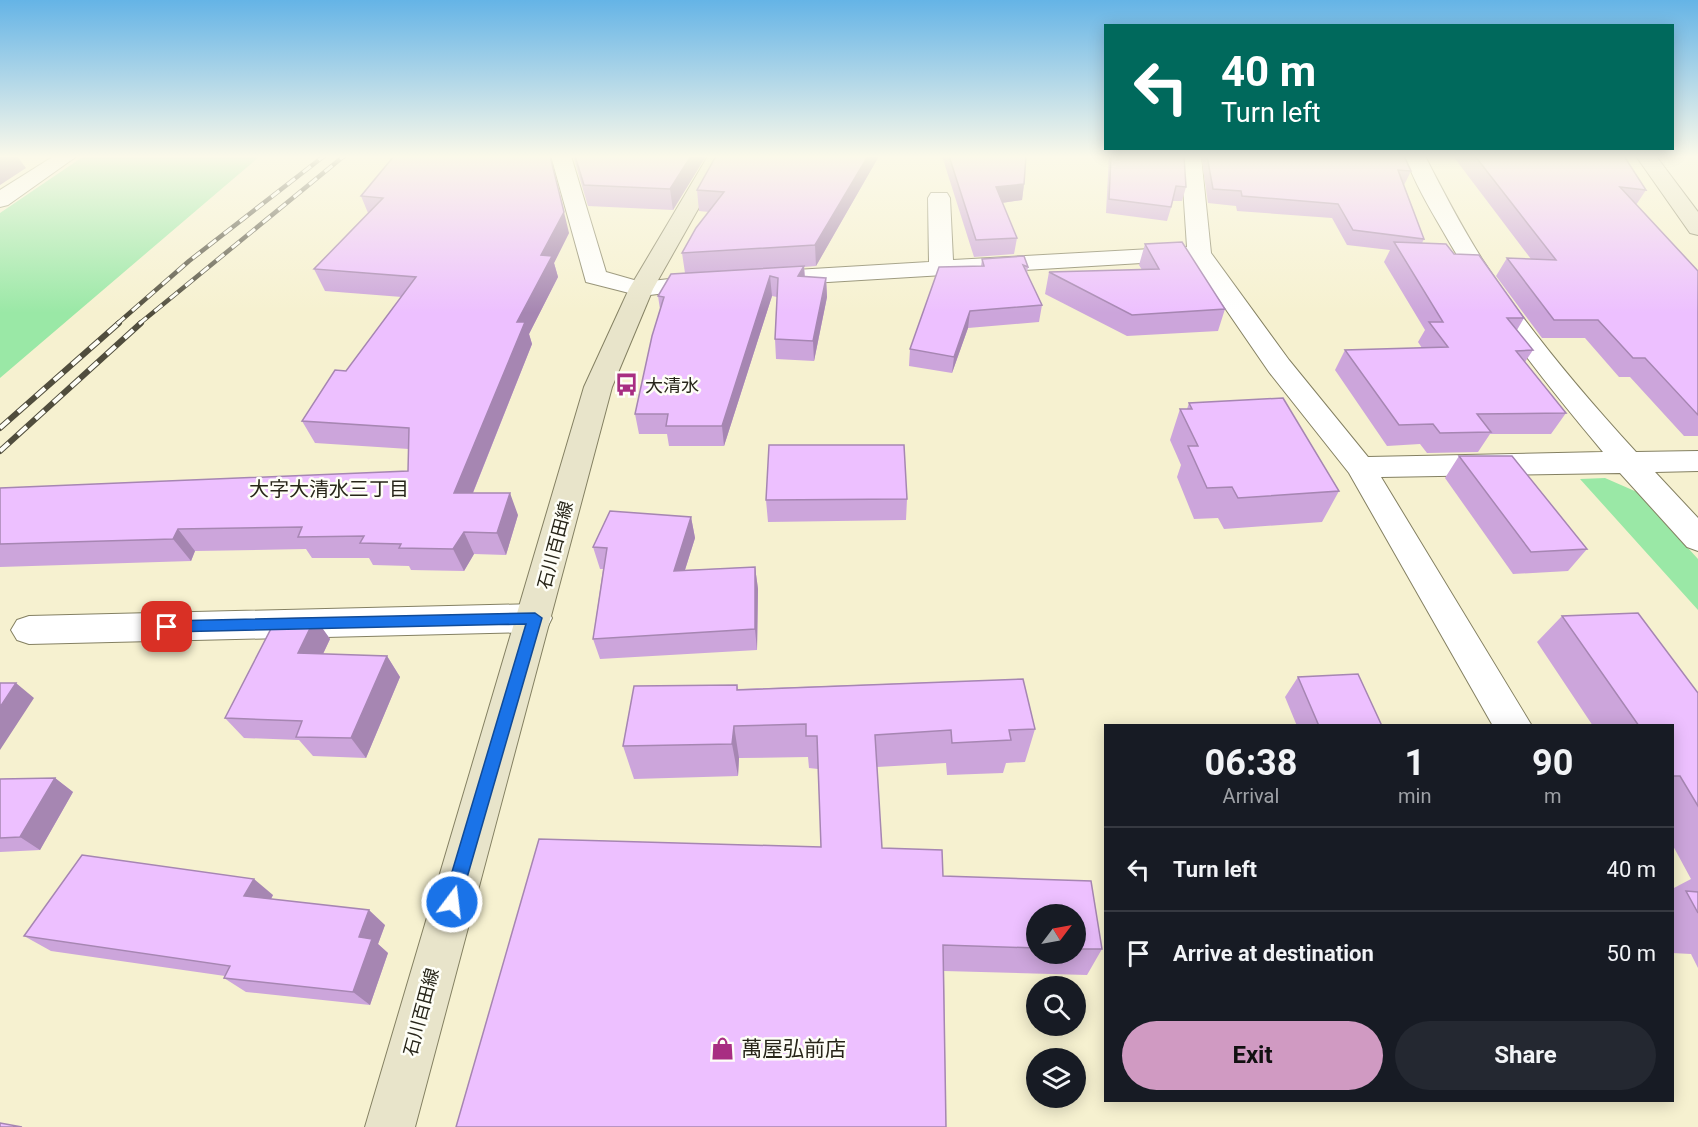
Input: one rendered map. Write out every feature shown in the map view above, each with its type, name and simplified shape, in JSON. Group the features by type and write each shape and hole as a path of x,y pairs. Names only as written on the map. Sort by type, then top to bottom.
{"main road":[{"name":"石川百田線","path":"390,1127 470,835 535,618 598,387 641,289 688,209"},
{"path":"1684,209 1698,228"}],"street":[{"path":"576,209 595,277 641,289 737,280 1199,254"},
{"path":"939,209 941,268"},
{"path":"1195,209 1199,254 1280,366 1360,467 1512,724"},
{"path":"1441,209 1456,238 1509,317 1627,462 1698,539"},
{"path":"1360,467 1698,461"},
{"path":"29,630 535,618"}],"green space":[{"path":"6,209 198,209 0,378 0,213"},
{"path":"1605,478 1637,492 1698,559 1698,610 1580,479"}],"building":[{"path":"373,209 563,209 564,212 541,255 552,256 517,322 525,322 454,493 510,493 497,533 464,532 453,549 399,548 401,544 360,543 364,536 298,537 302,527 178,529 173,539 0,544 0,488 408,471 409,428 302,421 335,370 346,371 416,277 314,269"},
{"path":"711,209 837,209 815,245 682,253 696,228"},
{"path":"966,209 1005,209 1017,238 976,240"},
{"path":"1341,209 1413,209 1424,239 1353,230"},
{"path":"1516,209 1640,209 1698,271 1698,415 1645,358 1633,358 1598,320 1554,320 1507,258 1556,260"},
{"path":"1182,242 1225,309 1132,315 1049,272 1159,269 1145,244"},
{"path":"1394,242 1446,244 1454,254 1479,255 1524,318 1507,318 1533,350 1516,351 1566,413 1477,414 1491,432 1440,433 1433,424 1399,425 1345,350 1448,347 1429,322 1443,322"},
{"path":"1024,256 1028,267 1023,265 1042,305 970,311 954,357 910,349 939,267 984,266 982,259"},
{"path":"804,266 798,276 826,278 813,341 775,339 778,278 770,276 722,426 666,426 668,414 635,414 652,336 664,297 658,296 671,274"},
{"path":"1283,398 1339,491 1238,498 1232,487 1207,488 1188,446 1198,446 1180,409 1192,409 1189,403"},
{"path":"769,445 904,445 907,499 766,500"},
{"path":"1459,456 1512,456 1587,549 1531,552"},
{"path":"610,511 691,517 674,571 755,567 755,629 593,639 607,548 593,547"},
{"path":"1638,613 1698,693 1698,806 1680,776 1674,776 1674,724 1638,724 1562,616"},
{"path":"315,618 298,653 387,656 351,738 296,737 302,721 225,718 276,619"},
{"path":"1358,674 1381,724 1318,724 1298,677"},
{"name":"萬屋弘前店","path":"1023,679 1035,729 1009,730 1011,740 952,743 951,730 875,735 882,848 942,850 943,876 1091,881 1102,949 1086,949 1086,904 1026,904 1026,948 943,945 946,1127 456,1127 539,839 821,847 817,736 806,736 806,724 734,726 732,744 623,746 634,686 737,685 737,690"},
{"path":"0,683 16,683 0,707"},
{"path":"55,778 20,837 0,838 0,779"},
{"path":"82,855 254,879 244,896 369,910 359,937 372,939 353,992 224,978 230,966 24,936"},
{"path":"1686,891 1698,892 1698,913"},
{"path":"0,1123 22,1127 0,1127"}],"railway":[{"path":"117,324 189,261 256,209"},
{"path":"139,324 280,209"},
{"path":"0,428 119,323"},
{"path":"0,451 141,323"}],"place":[{"name":"大清水","path":"627,385"},
{"name":"萬屋弘前店","path":"723,1049"}],"district":[{"name":"大字大清水三丁目","path":"329,489"}],"route":[{"path":"167,627 535,618 452,902"}]}
